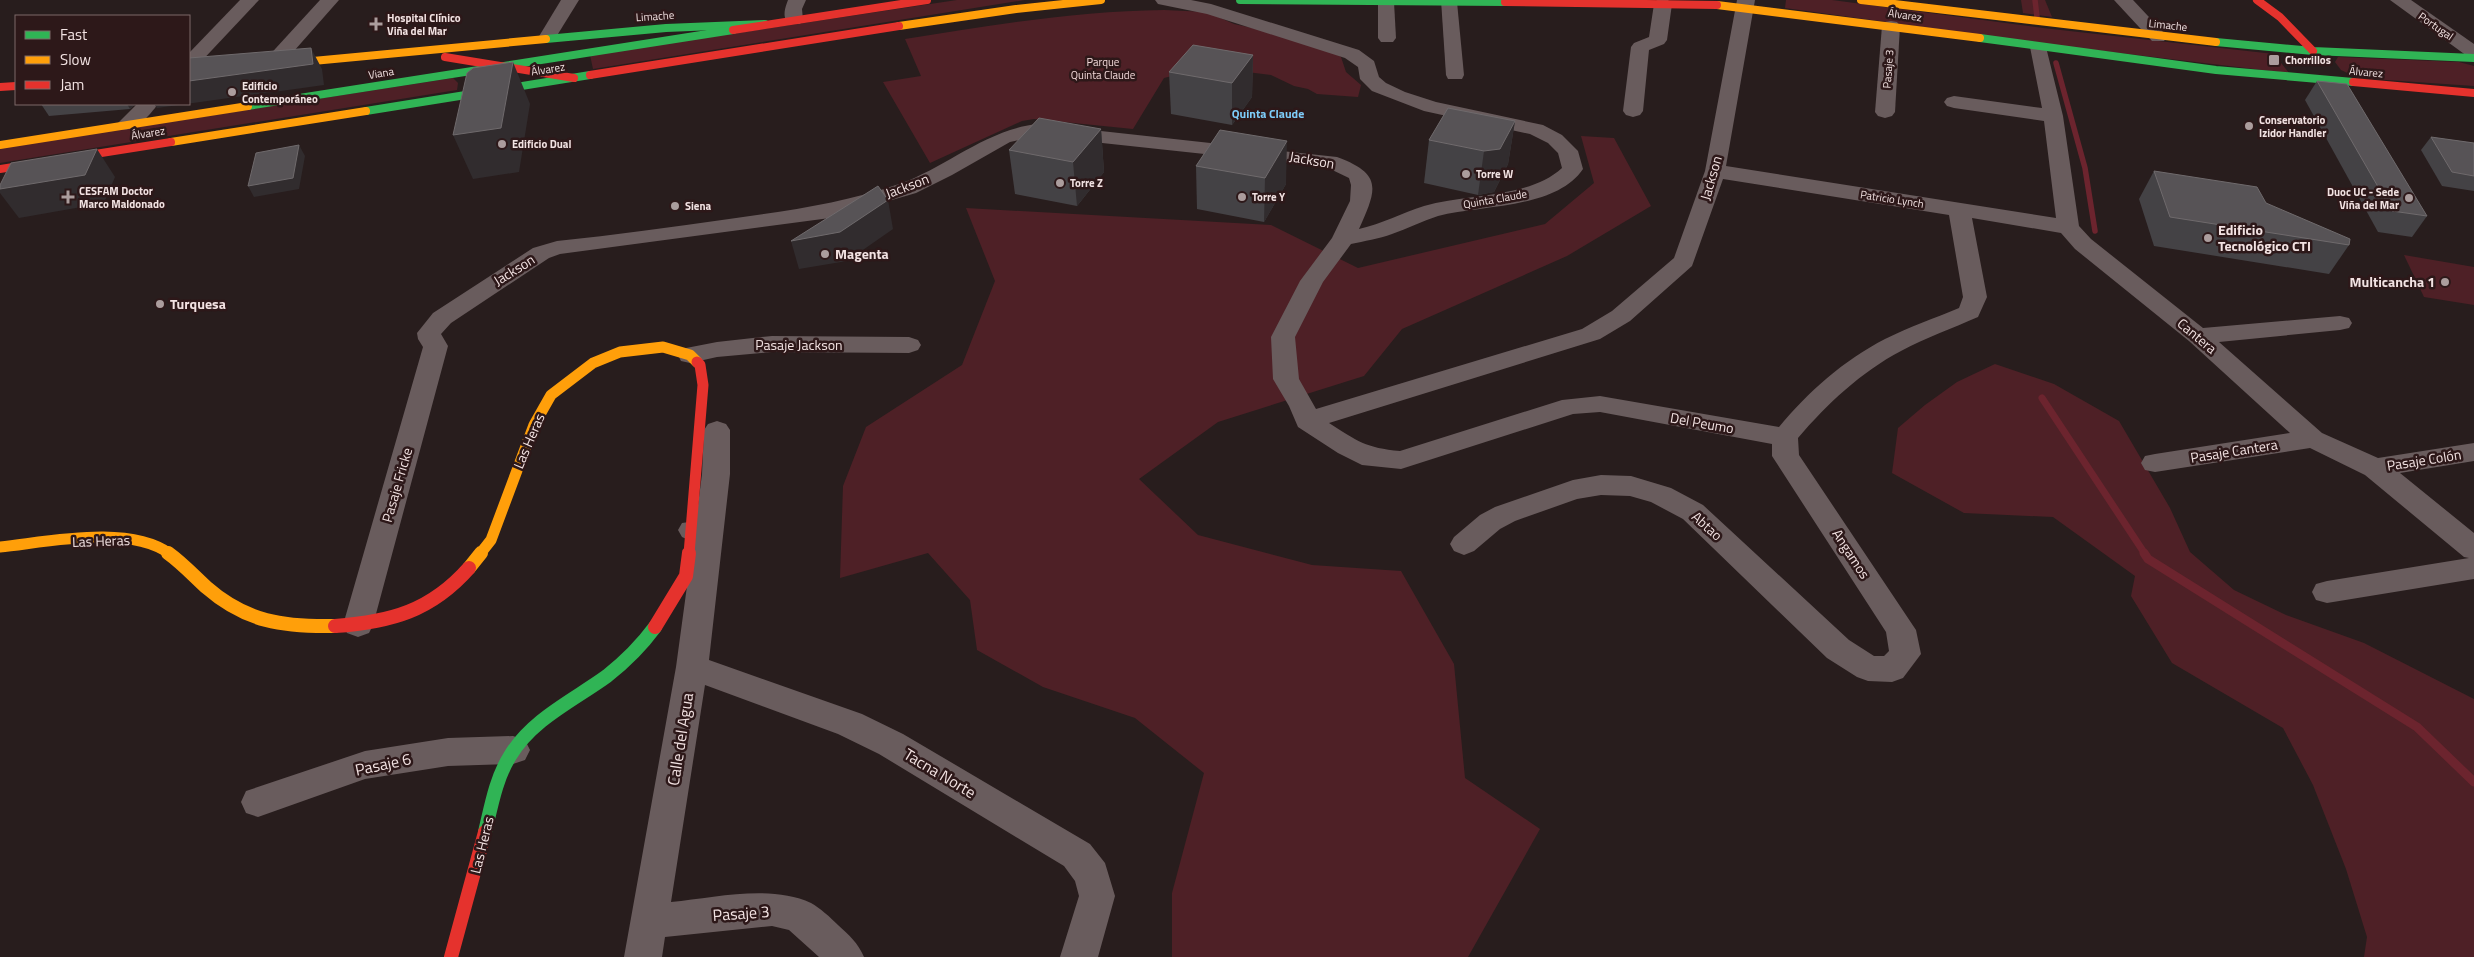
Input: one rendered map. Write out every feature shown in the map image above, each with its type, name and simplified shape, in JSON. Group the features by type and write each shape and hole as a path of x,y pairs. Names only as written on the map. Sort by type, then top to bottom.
{"main road":[{"name":"Limache","path":"267,65 666,28 765,24 883,3 928,0"},
{"name":"Álvarez","path":"0,169 1007,10 1101,0"},
{"name":"Álvarez","path":"1240,0 1746,4 2039,47 2225,71 2474,93"},
{"name":"Limache","path":"1861,0 2158,37 2313,51 2474,58"},
{"path":"2257,0 2280,17 2326,67 2352,83"},
{"name":"Viana","path":"0,145 765,24"},
{"path":"463,59 470,50 482,44"},
{"name":"Limache","path":"383,55 463,59 498,67 574,78"},
{"path":"0,87 15,86"},
{"name":"Las Heras","path":"0,547 126,538 150,542 170,552 213,594 244,615 272,624 310,627 358,625 396,618 430,605 460,580 491,540 534,425 551,395 593,363 620,352 663,347 690,355 700,365 703,385 700,533 686,576 650,635 631,655 602,680 539,723 513,750 494,794 451,957"}],"street":[{"path":"191,68 250,0"},
{"path":"267,65 330,0"},
{"path":"547,38 570,0"},
{"path":"794,20 793,9 797,0"},
{"name":"Quinta Claude","path":"1164,0 1211,9 1352,54 1367,65 1370,79 1379,87 1398,96 1431,107 1536,129 1555,139 1568,152 1573,169 1568,175 1539,191 1432,211 1383,230 1344,239"},
{"path":"2123,0 2158,37"},
{"name":"Portugal","path":"2399,0 2474,52"},
{"path":"1385,2 1387,38"},
{"path":"1448,2 1455,75"},
{"path":"1633,111 1640,47 1658,40 1663,4"},
{"name":"Jackson","path":"436,346 430,339 429,333 442,318 541,253 557,248 620,241 830,210 908,188 945,171 1003,138 1020,132 1037,130 1063,132 1330,161 1358,175 1362,185 1361,201 1344,239 1312,281 1283,337 1286,379 1302,406 1307,421 1591,334 1622,316 1684,261 1715,171 1746,4"},
{"name":"Pasaje 3","path":"1885,112 1891,26"},
{"path":"2039,47 2053,116 2068,228"},
{"path":"1954,102 2053,116"},
{"path":"126,125 147,105"},
{"name":"Patricio Lynch","path":"1715,171 2068,228"},
{"path":"1785,437 1802,415 1864,362 1892,346 1970,312 1975,297 1959,210"},
{"name":"Cantera","path":"2068,228 2083,244 2198,336 2313,439 2375,468 2474,549"},
{"path":"2198,336 2340,323"},
{"name":"Pasaje Jackson","path":"690,355 720,347 761,345 909,345"},
{"name":"Pasaje Fricke","path":"358,625 436,346"},
{"name":"Del Peumo","path":"1307,421 1347,447 1372,458 1401,460 1571,406 1600,404 1785,437"},
{"name":"Las Heras","path":"700,533 716,474 717,430"},
{"name":"Angamos","path":"1785,437 1786,456 1901,630 1906,654 1892,669"},
{"name":"Pasaje Cantera","path":"2155,463 2313,439"},
{"name":"Pasaje Colón","path":"2375,468 2474,452"},
{"name":"Abtao","path":"1464,544 1490,522 1505,514 1573,490 1600,486 1638,488 1661,495 1693,512 1838,649 1868,668 1892,669"},
{"name":"Calle del Agua","path":"643,957 692,667 700,533"},
{"path":"2328,592 2474,568"},
{"name":"Tacna Norte","path":"692,667 850,724 891,744 1077,855 1092,875 1097,896 1079,957"},
{"name":"Pasaje 6","path":"258,802 365,765 448,752 513,750"},
{"name":"Pasaje 3","path":"650,921 772,909 799,916 817,930 845,957"}],"green space":[{"path":"957,0 1025,0 593,69 590,55"},
{"path":"1786,0 1832,0 2043,28 2274,54 2289,73 2044,44 1785,8"},
{"path":"2021,0 2045,0 2052,17 2023,13"},
{"name":"Parque Quinta Claude","path":"1164,10 1207,12 1234,24 1289,36 1333,52 1341,57 1346,72 1361,85 1358,97 1317,94 1271,75 1207,67 1164,78 1133,129 1034,119 1022,121 930,163 883,82 921,76 905,39 1067,16"},
{"path":"2338,57 2459,62 2474,66 2474,86 2358,78 2341,70 2335,62"},
{"path":"453,78 458,83 457,90 0,163 0,148"},
{"path":"1581,136 1614,138 1651,206 1567,256 1402,329 1364,376 1218,422 1139,479 1198,535 1312,565 1401,571 1454,664 1465,778 1540,829 1468,957 1172,957 1172,893 1204,773 1135,718 1043,687 977,650 970,600 928,553 840,578 843,486 866,427 962,365 995,281 966,208 1271,225 1358,268 1545,224 1594,183"},
{"name":"Multicancha 1","path":"2404,255 2474,267 2474,305 2424,297"},
{"path":"1995,364 2054,384 2119,421 2170,508 2190,552 2234,590 2286,615 2364,643 2474,699 2474,957 2364,957 2367,937 2346,869 2313,785 2283,728 2172,663 2131,596 2135,576 2053,517 1964,513 1892,473 1898,428 1925,405 1957,382"}],"building":[{"path":"1193,45 1253,55 1232,83 1169,72"},
{"path":"311,48 313,64 190,81 190,58"},
{"path":"513,62 501,128 453,135 467,73 473,68"},
{"path":"2317,81 2347,84 2427,216 2392,211"},
{"path":"1448,108 1515,121 1500,149 1484,151 1429,140"},
{"path":"1039,118 1101,129 1073,162 1009,150"},
{"path":"1220,130 1287,141 1265,178 1196,166"},
{"path":"2431,137 2474,143 2474,176 2452,172"},
{"path":"299,145 293,178 248,186 256,153"},
{"path":"97,149 85,175 0,189 0,185 11,163"},
{"path":"2154,171 2257,187 2266,203 2350,239 2349,245 2170,217"},
{"path":"878,186 888,200 840,232 791,241"}],"waterway":[{"path":"2035,0 2037,17"},
{"path":"2056,63 2085,168 2095,231"},
{"path":"2042,398 2145,554"},
{"path":"2144,553 2148,559 2417,727 2474,782"}],"traffic: fast":[{"path":"1240,0 1505,2"},
{"path":"546,39 666,28 765,24"},
{"path":"248,106 733,30"},
{"path":"1980,38 2216,70 2353,82"},
{"path":"2216,42 2313,51 2474,58"},
{"path":"366,111 590,75"},
{"path":"485,832 500,777 514,749 547,717 624,662 641,646 655,627"}],"traffic: slow":[{"path":"899,26 1016,9 1101,0"},
{"path":"1861,0 2216,42"},
{"path":"1717,5 1746,7 1980,38"},
{"path":"281,64 546,39"},
{"path":"0,145 248,106"},
{"path":"171,142 366,111"},
{"path":"469,568 491,540 534,425 551,395 593,363 620,352 663,347 690,355 697,362"},
{"path":"0,547 100,538 138,540 160,547 180,562 220,599 250,616 281,624 335,626"}],"traffic: jam":[{"path":"733,30 927,0"},
{"path":"2257,0 2280,17 2313,51"},
{"path":"1505,2 1717,5"},
{"path":"590,75 899,26"},
{"path":"445,57 574,78"},
{"path":"2353,82 2474,93"},
{"path":"0,87 15,86"},
{"path":"0,169 171,142"},
{"path":"655,627 686,576 692,530 703,385 700,365 697,362"},
{"path":"335,626 374,622 409,613 441,595 456,583 469,568"},
{"path":"451,957 485,832"}],"place":[{"name":"Hospital Clínico Viña del Mar","path":"376,24"},
{"name":"Chorrillos","path":"2274,60"},
{"name":"Edificio Contemporáneo","path":"232,92"},
{"name":"Conservatorio Izidor Handler","path":"2249,126"},
{"name":"Edificio Dual","path":"502,144"},
{"name":"Torre W","path":"1466,174"},
{"name":"Torre Z","path":"1060,183"},
{"name":"CESFAM Doctor Marco Maldonado","path":"68,197"},
{"name":"Torre Y","path":"1242,197"},
{"name":"Duoc UC - Sede Viña del Mar","path":"2409,198"},
{"name":"Siena","path":"675,206"},
{"name":"Edificio Tecnológico CTI","path":"2208,238"},
{"name":"Magenta","path":"825,254"},
{"name":"Multicancha 1","path":"2445,282"},
{"name":"Turquesa","path":"160,304"}],"district":[{"name":"Quinta Claude","path":"1268,114"}]}
